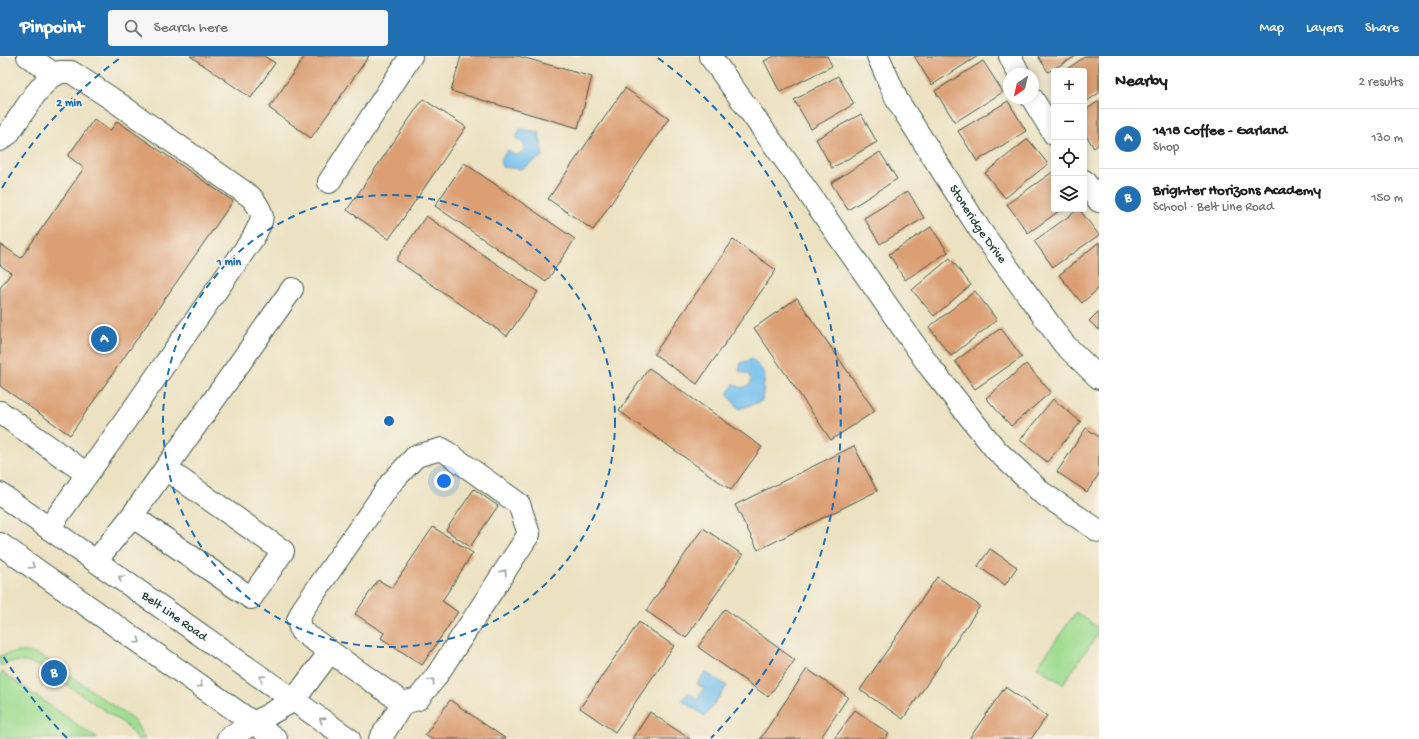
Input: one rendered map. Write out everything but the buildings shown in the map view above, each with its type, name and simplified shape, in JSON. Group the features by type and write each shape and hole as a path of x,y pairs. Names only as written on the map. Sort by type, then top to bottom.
{"main road":[{"path":"28,56 55,75"},
{"path":"328,182 411,56"},
{"path":"710,56 796,175 930,367 996,450 1042,493 1099,531"},
{"name":"Stoneridge Drive","path":"878,56 897,100 980,230 1064,344 1099,378"},
{"path":"1010,56 1016,68"},
{"path":"0,140 8,134 36,93 49,78 60,72 71,72 252,197 261,208 262,220 253,238 49,528"},
{"path":"1036,104 1051,129"},
{"path":"1087,185 1099,201"},
{"path":"96,561 132,516 166,469 292,289"},
{"path":"0,412 87,474"},
{"path":"380,739 403,703 418,699 435,678 529,534 519,504 442,449 416,456 391,483 303,609 298,620 301,631 403,703"},
{"path":"132,516 251,598 283,551 166,469"},
{"name":"Belt Line Road","path":"0,494 349,739"},
{"path":"0,544 252,731 276,739"},
{"path":"228,739 230,736 252,731 294,700 330,652"}],"green space":[{"path":"1076,612 1099,628 1099,632 1063,684 1037,667"},
{"path":"16,652 29,652 45,658 128,716 136,723 145,739 136,739 133,733 123,723 41,667 30,663 20,662 11,662 0,666 0,656"},
{"path":"2,672 98,739 0,739 0,675"}],"water":[{"path":"520,129 539,132 543,156 521,169 502,167 500,160 508,150 512,154 518,155 524,150 524,143 516,139"},
{"path":"752,359 765,373 762,401 739,409 727,394 734,384 742,387 751,383 751,379 748,374 739,371 741,363"},
{"path":"705,672 727,686 705,716 682,700 688,693 697,698 704,688 697,684"}],"place":[{"name":"1418 Coffee - Garland","path":"104,339"},
{"name":"Brighter Horizons Academy","path":"54,673"}]}
